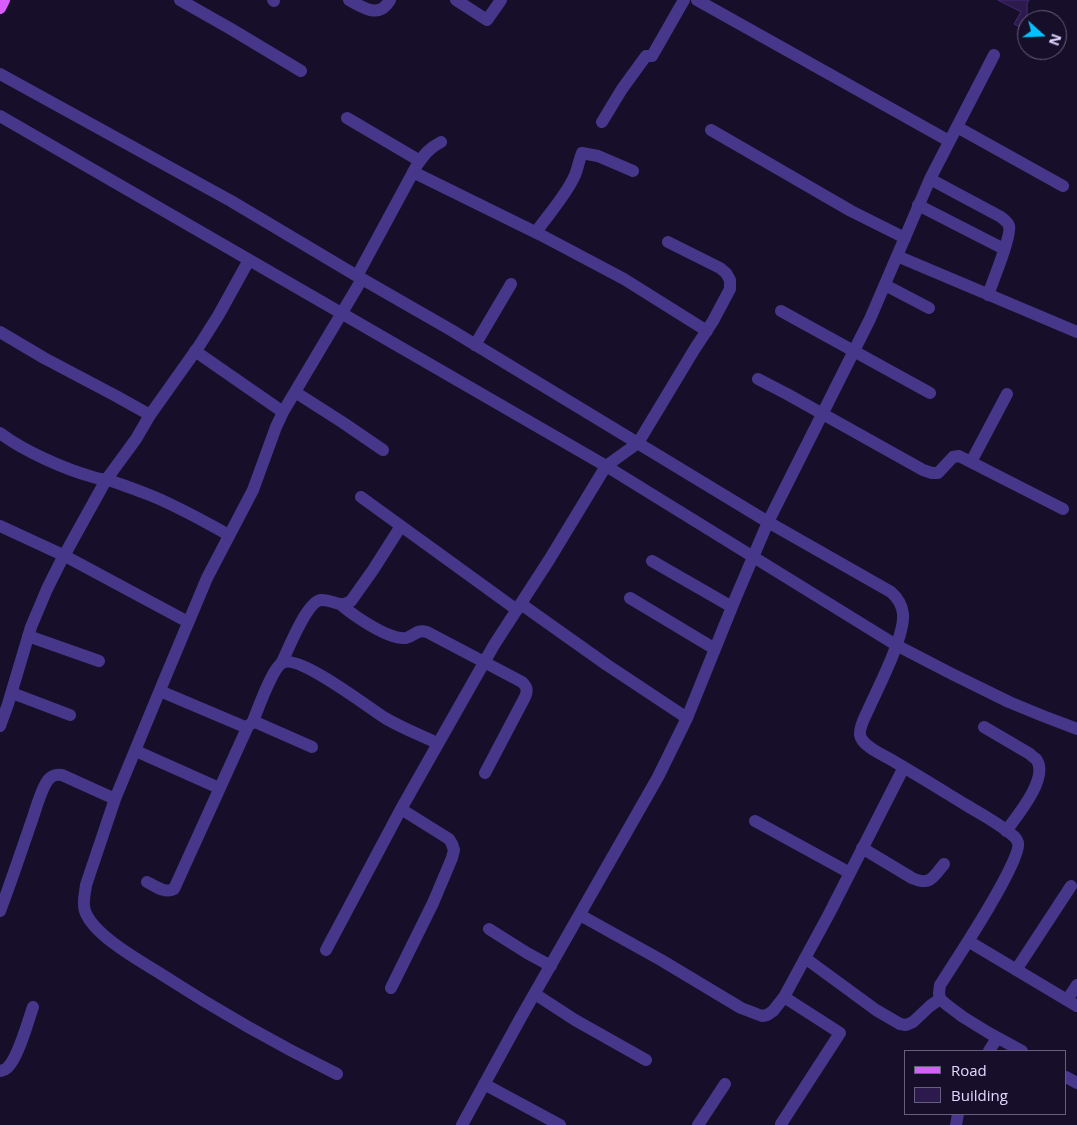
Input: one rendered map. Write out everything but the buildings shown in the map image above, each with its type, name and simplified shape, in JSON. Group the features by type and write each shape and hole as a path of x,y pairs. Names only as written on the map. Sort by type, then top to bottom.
{"main road":[{"path":"0,8 4,0"}],"street":[{"path":"180,0 301,71"},
{"path":"349,0 363,7 380,11 387,6 390,0"},
{"path":"456,0 487,20 501,0"},
{"path":"602,122 622,89 646,56 652,56 684,0"},
{"path":"697,0 949,141"},
{"path":"462,1125 658,777 687,718 768,522 870,319 930,179 994,55"},
{"path":"0,74 231,200 768,522 891,592 898,598 903,615 902,626 896,645 860,729 860,736 872,748 1006,830 1017,841 1019,847 1016,856 993,900 940,985 939,992 940,999 963,1017 1020,1050"},
{"path":"0,116 606,466 896,645 1009,702 1077,729"},
{"path":"347,118 416,166 624,279 707,331"},
{"path":"957,127 1063,186"},
{"path":"711,130 851,211 905,238"},
{"path":"337,1074 269,1040 127,952 106,937 94,925 85,912 84,899 86,885 115,799 207,578 253,490 269,443 283,412 341,314 416,166 433,146 441,142"},
{"path":"536,232 575,175 582,153 598,156 633,171"},
{"path":"930,179 1001,217 1009,226 1009,233 988,295"},
{"path":"918,205 1004,249"},
{"path":"326,950 437,743 484,662 550,560 606,466 638,443 707,331 730,289 730,280 720,268 668,242"},
{"path":"897,256 1077,332"},
{"path":"0,726 12,693 28,636 47,590 65,556 106,480 136,439 150,415 218,316 249,260"},
{"path":"475,345 511,284"},
{"path":"885,285 929,308"},
{"path":"781,311 930,393"},
{"path":"0,332 150,415"},
{"path":"195,351 283,412"},
{"path":"758,379 923,470 938,473 953,457 959,456 1063,509"},
{"path":"295,392 383,450"},
{"path":"971,462 1006,394"},
{"path":"0,433 23,447 79,473 150,495 180,508 229,535"},
{"path":"361,497 519,607 687,718"},
{"path":"0,526 65,556 188,622"},
{"path":"147,882 166,891 174,889 219,788 271,679 312,605 322,599 340,604 346,604 351,601 401,526"},
{"path":"652,561 732,607"},
{"path":"630,598 715,649"},
{"path":"340,604 359,619 386,633 405,638 422,631 522,682 527,692 485,774"},
{"path":"28,636 99,661"},
{"path":"282,662 297,663 348,692 391,722 437,743"},
{"path":"160,691 240,726 245,727 251,724 312,747"},
{"path":"12,693 70,715"},
{"path":"984,727 1030,754 1039,765 1040,773 1037,783 1025,804 1006,830"},
{"path":"136,751 219,788"},
{"path":"580,915 741,1008 754,1014 768,1015 784,997 904,767"},
{"path":"0,909 46,784 53,776 56,774 67,777 115,799"},
{"path":"391,988 444,878 454,850 448,839 401,809"},
{"path":"755,821 850,873"},
{"path":"862,848 920,882 926,882 931,879 944,864"},
{"path":"0,872 12,877"},
{"path":"1016,970 1071,886"},
{"path":"489,929 551,966"},
{"path":"968,941 1072,1003 1077,985"},
{"path":"805,958 876,1010 900,1024 906,1025 913,1022 940,999"},
{"path":"535,994 575,1020 646,1060"},
{"path":"781,1124 840,1033 784,997"},
{"path":"0,1071 6,1070 12,1064 33,1007"},
{"path":"990,1050 997,1038"},
{"path":"484,1084 560,1125"},
{"path":"698,1125 725,1084"}]}
